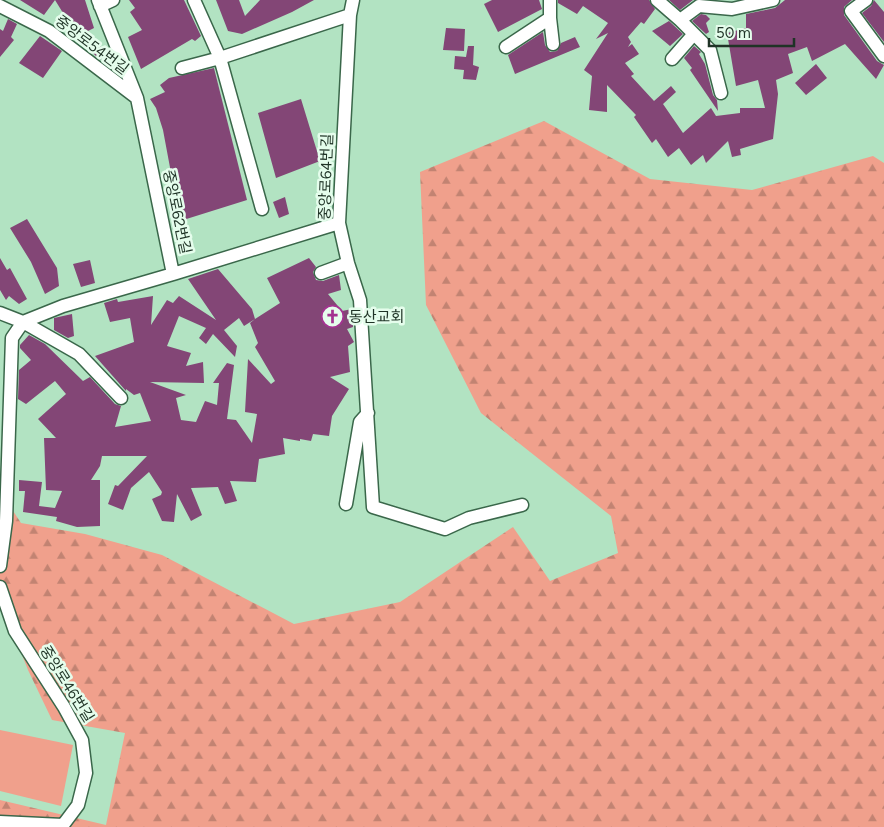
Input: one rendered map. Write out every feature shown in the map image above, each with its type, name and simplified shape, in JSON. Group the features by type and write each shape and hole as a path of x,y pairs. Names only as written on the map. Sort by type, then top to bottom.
{"street":[{"name":"중앙로62번길","path":"23,322 63,306 173,274 137,98 99,3 113,0"},
{"path":"194,0 220,58 262,208"},
{"name":"중앙로64번길","path":"353,0 350,14 339,223 348,263 360,300 373,507 445,529 469,518 522,504"},
{"path":"550,0 552,44"},
{"path":"657,0 710,50 721,93"},
{"path":"680,20 699,6 732,9 773,0"},
{"path":"866,0 851,11 884,56"},
{"name":"중앙로54번길","path":"0,6 49,30 137,98"},
{"path":"182,68 220,58 350,14"},
{"path":"506,47 550,18"},
{"path":"672,59 693,35"},
{"path":"173,274 339,223"},
{"path":"321,274 348,263"},
{"path":"0,314 23,322 79,354 121,398"},
{"path":"0,566 6,521 12,338 23,322"},
{"name":"중앙로64번길","path":"346,504 360,422 368,413"},
{"name":"중앙로46번길","path":"0,587 15,631 64,707 82,740 86,773 78,805 63,825 0,822"}],"green space":[{"path":"544,121 650,179 752,190 873,156 884,163 884,827 0,827 0,800 106,825 125,733 52,720 28,670 0,599 0,491 21,523 85,534 162,555 294,624 400,602 513,527 550,581 618,553 611,516 481,413 426,305 420,172"},
{"path":"0,730 73,745 61,806 0,791"}],"building":[{"path":"20,0 55,0 44,15"},
{"path":"55,0 85,0 94,28 82,34 71,26"},
{"path":"129,0 184,0 201,36 195,41 192,39 141,69 128,37 142,30 130,12 135,8"},
{"path":"216,0 239,0 245,16 260,0 314,0 242,34 228,31"},
{"path":"492,0 539,0 542,9 498,32 484,4"},
{"path":"558,0 649,0 655,9 644,24 641,22 628,37 631,42 628,47 632,44 639,54 625,63 634,74 631,76 654,101 671,86 676,92 663,104 683,133 711,108 716,116 740,113 740,108 765,108 758,80 736,86 727,33 746,28 746,14 775,8 785,0 852,0 844,7 844,15 877,61 884,65 876,79 845,44 812,61 807,47 788,54 793,73 776,80 778,94 773,139 740,149 741,155 732,157 728,141 706,163 703,155 691,165 679,148 668,157 656,139 652,143 634,117 636,115 607,85 607,112 589,110 592,76 584,70 608,33 596,39 608,23 583,6 577,14 558,3"},
{"path":"669,0 693,0 680,10"},
{"path":"874,0 884,12 884,42 862,13 871,6"},
{"path":"701,14 706,15 710,19 706,23 709,32 706,34 692,21"},
{"path":"8,19 17,24 11,37 14,40 0,57 0,29 3,31"},
{"path":"669,21 683,34 670,46 652,31"},
{"path":"446,28 465,29 464,51 443,50"},
{"path":"543,32 545,45 550,52 557,51 561,43 575,37 580,47 515,74 508,55"},
{"path":"40,36 62,51 43,78 19,63"},
{"path":"97,43 106,52 100,60 90,50"},
{"path":"468,46 474,46 473,65 479,67 476,80 463,79 464,70 454,69 455,56 466,57"},
{"path":"694,46 701,52 699,54 705,64 713,95 717,100 718,111 684,58"},
{"path":"816,64 827,78 806,95 795,83"},
{"path":"214,68 247,200 180,221 163,130 156,108 150,99 165,92 160,85 169,78"},
{"path":"301,99 320,161 276,178 258,113"},
{"path":"285,197 289,214 279,218 273,202"},
{"path":"27,219 57,268 59,286 45,294 31,262 10,228"},
{"path":"0,258 7,270 10,268 27,299 19,304 9,296 6,300 0,290"},
{"path":"309,258 316,267 313,272 316,280 323,281 339,275 341,290 328,294 342,311 352,309 353,327 347,329 354,342 348,346 350,372 330,377 349,389 332,416 329,436 313,434 311,441 283,438 285,454 259,459 256,482 230,481 237,501 225,504 218,487 191,488 202,515 191,521 177,494 174,522 162,521 152,499 161,495 162,492 149,472 131,488 123,510 108,504 115,485 118,486 147,456 102,456 100,466 91,480 100,480 100,526 77,527 56,521 57,517 23,512 25,491 19,491 19,480 42,482 39,506 55,508 62,491 46,490 44,438 56,438 38,419 66,394 55,381 26,404 18,399 19,370 31,360 20,348 20,345 29,335 45,344 83,381 90,377 115,404 121,406 115,427 151,421 140,393 134,395 126,389 126,391 95,356 134,342 130,318 110,322 104,303 117,299 118,302 153,296 151,325 167,300 173,303 179,296 216,320 188,279 218,269 252,309 255,319 280,303 267,278","holes":["179,316 206,328 199,338 206,344 213,334 235,357 237,346 224,330 239,318 244,326 255,319 250,323 258,343 255,347 275,381 271,384 248,359 245,412 257,414 252,443 236,420 227,419 234,365 227,363 213,383 219,383 217,405 205,401 196,422 181,420 176,398 186,395 150,382 204,383 203,362 186,366 191,353 167,346"]},
{"path":"90,260 95,283 81,287 73,264"},
{"path":"72,314 74,336 68,338 54,330 54,318"}],"place":[{"name":"동산교회","path":"333,317"}]}
